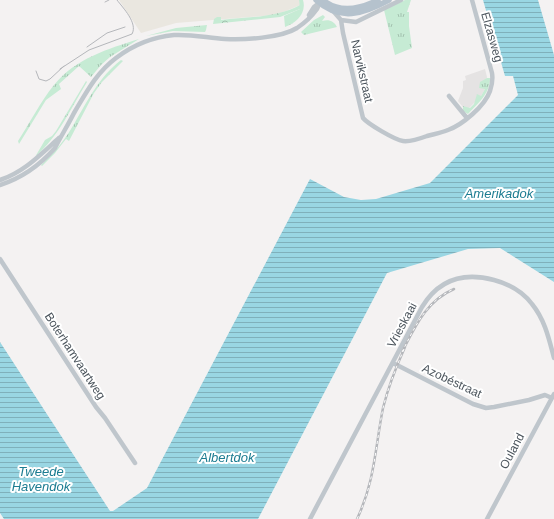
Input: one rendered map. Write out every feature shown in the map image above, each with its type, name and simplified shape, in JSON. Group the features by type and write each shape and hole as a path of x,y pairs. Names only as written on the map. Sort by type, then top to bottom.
{"main road":[{"path":"320,1 345,11 359,8 378,0"},
{"path":"320,1 334,12 369,10 390,0"}],"street":[{"path":"334,12 342,20 356,22 401,0"},
{"name":"Elzasweg","path":"467,118 488,96 492,80 491,68 472,0"},
{"path":"0,185 24,174 39,163 54,148 95,79 113,61 133,47 152,40 175,35 195,35 225,39 249,39 291,31 305,22 314,7 320,1"},
{"name":"Narvikstraat","path":"342,20 343,33 361,112 363,118 368,124 398,140 408,141 447,131 467,118"},
{"path":"449,96 467,118"},
{"path":"0,180 29,165 61,135"},
{"name":"Boterhamvaartweg","path":"0,259 96,407 105,418 135,464"},
{"name":"Vrieskaai","path":"310,519 427,298 445,284 458,278 478,277 507,284 525,295 543,322 554,358"},
{"name":"Azobéstraat","path":"393,363 474,404 486,408 529,400 545,395 553,396"},
{"name":"Ouland","path":"487,519 553,396"}],"shaded area":[{"path":"119,0 299,0 300,5 274,15 176,23 141,33"},
{"path":"485,69 487,77 485,89 481,96 466,111 458,101 463,88 463,81 466,80 465,76"}],"green space":[{"path":"299,0 303,0 304,5 300,17 285,27 284,16 300,9"},
{"path":"405,0 411,0 407,12 409,12 412,48 395,55 384,10"},
{"path":"300,5 300,9 280,17 213,24 214,19 217,17 221,17 221,20 271,15"},
{"path":"323,15 325,17 322,21 331,21 337,27 304,35 301,32 314,20"},
{"path":"207,25 205,32 173,31 146,36 176,28"},
{"path":"139,39 110,57 91,77 79,66 59,84 61,89 46,100 19,144 18,141 49,92 54,85 72,68 82,61 104,51"},
{"path":"121,60 123,61 102,82 94,93 69,141 66,139 42,166 41,165 55,151 67,135 100,81"},
{"path":"490,78 486,94 468,114 463,111 463,106 470,108 474,104 477,94 481,96 485,89 479,88 480,82"},
{"path":"86,81 87,82 58,131 35,157 45,140 52,136 56,131"}],"water":[{"path":"483,0 538,0 554,55 554,282 500,248 468,249 387,273 258,519 4,519 0,513 0,342 110,511 113,511 147,488 310,179 344,197 361,200 376,199 430,183 518,95 513,76 505,76"}],"tram line":[{"path":"105,2 109,0"},
{"path":"60,69 89,50 132,34 133,25 126,11 117,0"},
{"path":"87,47 107,33 125,27"},
{"path":"36,71 39,79 46,81 64,66"}],"railway":[{"path":"402,352 422,316 436,300 454,289"},
{"path":"357,519 368,491 385,400 392,378 405,347"}],"water label":[{"name":"Amerikadok","path":"499,193"},
{"name":"Albertdok","path":"227,457"},
{"name":"Tweede Havendok","path":"41,478"}]}
